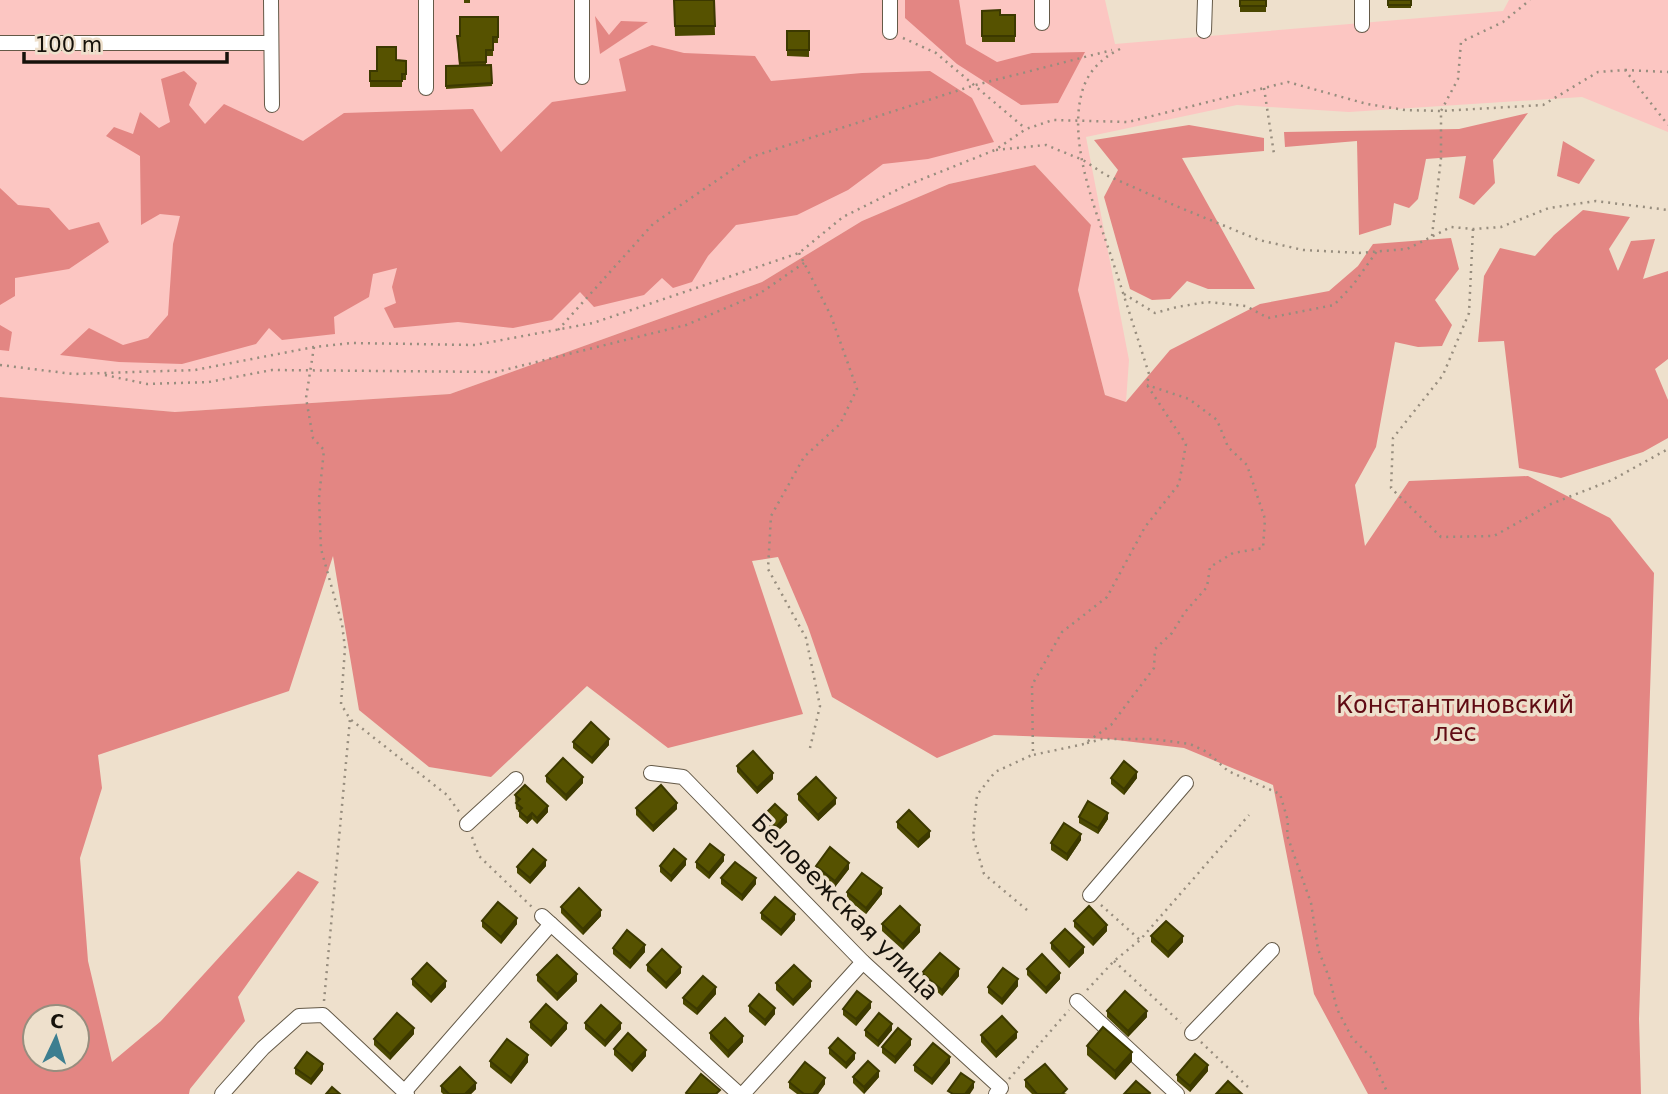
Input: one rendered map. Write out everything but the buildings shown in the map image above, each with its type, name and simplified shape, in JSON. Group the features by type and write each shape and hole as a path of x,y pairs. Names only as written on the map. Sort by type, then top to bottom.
{"street":[{"path":"271,0 272,105"},
{"path":"426,0 426,88"},
{"path":"582,0 582,77"},
{"path":"890,0 890,33"},
{"path":"1042,0 1042,23"},
{"path":"1205,0 1205,31"},
{"path":"1362,0 1362,25"},
{"path":"0,43 271,43"},
{"name":"Беловежская улица","path":"651,773 682,777 863,962 999,1091"},
{"path":"467,824 516,779"},
{"path":"1090,895 1186,783"},
{"path":"222,1094 263,1048 299,1016 323,1015 406,1093 547,920 741,1094 863,962"},
{"path":"1192,1033 1272,950"},
{"path":"1077,1001 1177,1094"}],"path":[{"path":"1432,236 1441,158 1441,111 1458,79 1461,42 1503,22 1530,0"},
{"path":"890,33 936,53 1026,130"},
{"path":"558,330 653,225 751,158 972,86 1120,48 1102,58 1090,73 1081,96 1079,122 1083,160 1095,209 1149,374 1147,385 1186,444 1179,484 1145,527 1107,597 1062,632 1032,685 1033,755"},
{"path":"1625,70 1668,125"},
{"path":"0,365 73,374 195,370 351,343 475,345 593,323 799,253 843,217 905,186 995,150 1026,130 1053,120 1128,122 1288,82 1367,104 1405,110 1441,111 1542,105 1598,72 1668,72"},
{"path":"1264,88 1274,154"},
{"path":"995,150 1046,145 1083,160 1106,175 1259,240 1303,250 1359,253 1406,248 1451,227 1501,227 1549,208 1596,201 1668,210"},
{"path":"1473,229 1469,313 1443,375 1393,438 1391,488 1441,537 1494,536 1551,504 1612,480 1668,449"},
{"path":"1124,294 1154,313 1207,302 1246,306 1268,318 1334,305 1353,285 1377,251"},
{"path":"799,253 831,316 857,389 840,424 804,457 771,516 768,569 806,638 820,706 810,748"},
{"path":"105,375 147,384 209,382 272,370 496,372 686,325 759,294 804,263"},
{"path":"314,348 306,398 313,438 324,450 319,498 321,549 342,624 345,648 341,704 350,719 447,795 467,824 479,856 547,920"},
{"path":"1084,744 1111,725 1154,668 1155,649 1172,633 1185,612 1207,587 1210,567 1233,553 1263,548 1265,519 1251,476 1247,466 1228,447 1217,419 1189,399 1147,385"},
{"path":"323,1015 350,719"},
{"path":"1027,910 984,874 972,837 977,795 995,772 1033,755 1102,739 1153,738 1190,744 1207,752 1228,771 1280,794 1288,821 1287,835 1311,903 1318,949 1337,1009 1352,1038 1372,1058 1388,1094"},
{"path":"999,1091 1077,1001 1114,961 1140,940 1249,816"},
{"path":"1090,895 1140,940"}],"shaded area":[{"path":"0,0 1105,0 1115,44 1503,11 1509,0 1668,0 1668,132 1582,97 1349,112 1237,105 1086,137 1129,360 1126,402 1105,395 1078,290 1091,225 1035,165 949,184 862,221 762,282 450,394 175,412 0,397"}],"green space":[{"path":"905,0 959,0 966,44 997,62 1032,53 1085,52 1058,103 1021,105 957,64 905,18"},
{"path":"595,16 609,35 621,21 648,22 600,54"},
{"path":"652,45 684,53 755,56 771,81 862,73 930,71 972,98 994,142 928,159 883,164 848,190 797,215 736,225 708,256 692,282 673,288 662,278 644,295 594,307 580,292 552,320 513,328 458,322 394,328 384,308 396,303 392,287 397,268 373,274 369,297 334,317 335,334 282,340 269,328 256,344 182,364 119,362 60,355 89,328 123,345 148,338 168,315 173,244 180,216 160,214 141,225 140,156 106,136 114,127 133,134 140,112 159,128 170,122 161,79 184,71 197,83 189,105 205,124 224,104 303,141 344,113 473,109 501,152 552,102 626,91 619,59"},
{"path":"1528,113 1493,160 1495,183 1474,205 1459,198 1466,156 1426,159 1418,199 1409,208 1394,203 1391,225 1359,235 1357,141 1285,147 1284,132 1459,129"},
{"path":"1189,125 1264,138 1264,151 1182,158 1255,289 1208,289 1187,281 1170,299 1152,300 1130,289 1104,197 1118,170 1094,140"},
{"path":"1563,141 1595,160 1579,184 1557,176"},
{"name":"Константиновский лес","path":"1035,165 1091,225 1078,290 1105,395 1126,402 1170,350 1260,304 1329,291 1358,266 1373,244 1451,238 1459,269 1435,300 1452,325 1442,346 1418,347 1395,342 1376,447 1355,485 1365,546 1409,481 1528,476 1610,518 1654,573 1639,1019 1641,1094 1368,1094 1314,994 1273,785 1184,748 1108,739 994,735 937,758 832,697 808,627 778,557 752,561 803,714 668,748 587,686 491,777 429,767 359,710 333,556 289,691 98,755 102,788 80,858 88,961 112,1062 161,1021 298,871 319,882 238,997 245,1021 190,1089 189,1094 0,1094 0,397 175,412 450,394 762,282 862,221 949,184"},
{"path":"0,188 18,205 49,208 69,230 99,222 109,242 69,269 15,278 15,296 0,305"},
{"path":"1583,210 1630,217 1609,249 1618,271 1631,241 1655,239 1643,279 1668,271 1668,359 1655,369 1668,400 1668,438 1643,452 1561,478 1519,468 1504,341 1478,342 1484,276 1500,248 1535,256"},
{"path":"0,325 12,332 9,351 0,350"}]}
